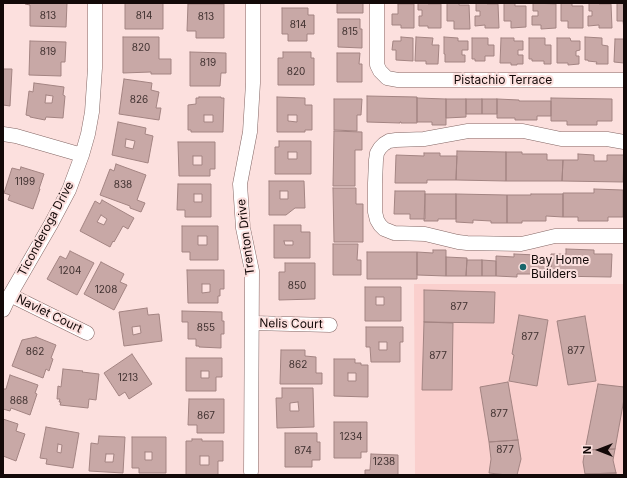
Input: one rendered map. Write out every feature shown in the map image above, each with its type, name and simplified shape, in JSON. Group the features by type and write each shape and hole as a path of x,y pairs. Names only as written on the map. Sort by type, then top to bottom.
{"street":[{"name":"Ticonderoga Drive","path":"3,310 69,190 82,156 92,112 95,68 96,3"},
{"name":"Trenton Drive","path":"252,474 252,271 243,228 240,184 250,132 253,83 253,3"},
{"name":"Pistachio Terrace","path":"377,3 377,59 380,71 387,78 398,80 624,80"},
{"path":"624,142 607,139 553,138 529,131 468,131 424,139 389,141 384,144 377,153 375,184 375,212 377,220 380,226 394,233 425,234 467,243 506,244 521,244 555,236 624,236"},
{"path":"3,134 16,136 82,156"},
{"name":"Navlet Court","path":"10,295 87,333"},
{"name":"Nelis Court","path":"252,323 330,325"}],"shaded area":[{"path":"414,284 624,284 624,475 415,475"}],"building":[{"path":"25,3 67,3 66,27 30,26 30,5"},
{"path":"125,3 163,3 163,29 125,29"},
{"path":"337,3 363,3 363,13 337,13"},
{"path":"418,3 441,4 441,28 419,26 419,16 422,16 422,10 418,10"},
{"path":"447,3 469,5 470,29 454,29 454,21 447,21"},
{"path":"476,3 498,4 499,28 485,28 485,25 475,26 475,16 480,16 480,11 476,11"},
{"path":"504,3 515,3 515,6 526,6 526,27 511,28 511,21 504,21"},
{"path":"533,3 556,4 556,28 541,29 541,25 532,25 532,16 538,16 538,11 533,11"},
{"path":"561,3 572,3 572,6 583,6 583,28 568,28 568,21 561,21"},
{"path":"589,3 611,4 612,28 599,28 599,25 588,26 588,16 592,16 592,11 589,11"},
{"path":"617,3 624,3 624,29 623,21 617,21"},
{"path":"188,4 224,4 224,38 196,38 196,31 187,31"},
{"path":"398,4 414,4 414,28 401,28 401,25 392,25 392,14 398,14"},
{"path":"282,8 308,8 308,15 314,15 314,34 307,34 307,41 288,41 288,34 282,34"},
{"path":"338,19 360,19 360,29 362,29 362,48 338,47"},
{"path":"123,37 159,37 159,59 171,59 171,74 151,74 151,72 123,73"},
{"path":"401,37 413,38 413,61 396,60 396,50 392,50 393,41 401,41"},
{"path":"416,37 433,38 432,45 439,45 438,64 426,64 426,61 415,61"},
{"path":"444,37 458,38 458,41 468,41 468,50 462,50 462,55 465,55 465,62 445,62"},
{"path":"585,37 602,38 602,45 608,46 608,64 596,64 597,62 585,60"},
{"path":"472,38 488,38 488,45 494,45 494,56 485,56 485,61 475,61 475,59 472,59"},
{"path":"501,38 514,38 514,41 523,41 523,50 518,50 518,55 523,55 523,64 511,65 511,63 500,63"},
{"path":"529,38 545,38 545,45 551,45 551,64 544,64 544,61 532,61 532,59 529,59"},
{"path":"557,38 570,38 571,41 580,41 580,50 576,51 576,56 579,56 579,64 568,65 568,63 557,63"},
{"path":"615,39 624,39 624,63 614,62"},
{"path":"30,41 66,42 65,62 61,62 61,76 29,75"},
{"path":"190,52 226,53 226,73 221,73 220,86 190,86"},
{"path":"283,52 311,52 311,58 314,58 314,85 278,85 278,58 283,58"},
{"path":"337,53 360,53 359,64 362,64 362,82 337,82"},
{"path":"3,69 12,69 10,106 3,105"},
{"path":"124,79 152,83 151,90 159,92 156,108 161,108 159,120 119,114"},
{"path":"34,83 64,87 63,95 65,96 63,118 46,117 45,120 26,115 29,91 33,92","holes":["46,95 53,96 52,103 45,103"]},
{"path":"367,96 417,97 417,123 367,122"},
{"path":"277,97 305,98 305,105 312,105 312,130 305,130 305,132 277,132","holes":["288,115 297,115 297,122 288,121"]},
{"path":"196,98 224,98 223,132 191,132 191,130 188,130 188,105 196,104","holes":["204,115 213,115 213,122 204,122"]},
{"path":"417,98 446,99 446,125 432,125 432,122 417,122"},
{"path":"551,98 612,99 612,121 597,121 597,125 567,125 567,121 551,121"},
{"path":"334,99 362,99 361,115 357,115 357,131 334,130"},
{"path":"446,99 466,99 466,117 446,118"},
{"path":"466,99 482,99 482,114 466,114"},
{"path":"482,99 497,99 497,114 482,114"},
{"path":"497,99 551,101 551,116 537,116 537,120 497,118"},
{"path":"118,122 146,128 145,134 153,136 148,163 112,155","holes":["126,139 135,141 133,149 125,147"]},
{"path":"334,131 362,132 362,150 355,150 355,186 333,186"},
{"path":"279,141 311,141 311,174 275,174 275,147 279,147","holes":["288,152 297,152 297,159 288,159"]},
{"path":"178,142 215,142 215,169 210,169 210,176 179,176","holes":["193,156 202,156 202,165 193,165"]},
{"path":"457,151 506,152 506,181 456,180"},
{"path":"506,152 522,152 522,154 547,154 547,160 563,160 562,181 506,181"},
{"path":"424,153 440,153 440,156 457,156 456,180 427,180 427,183 395,183 396,155 424,156"},
{"path":"578,154 594,155 594,161 607,161 607,155 624,155 623,182 562,181 563,160 578,160"},
{"path":"116,164 146,175 137,200 145,203 141,212 130,208 130,206 100,195 110,169 114,171"},
{"path":"21,167 44,174 33,209 8,200 10,195 4,193 12,168 20,170"},
{"path":"269,181 304,181 305,208 295,208 286,215 269,215","holes":["280,191 288,191 288,199 280,199"]},
{"path":"178,184 211,184 211,217 185,217 185,210 177,210","holes":["194,194 202,194 202,202 194,202"]},
{"path":"333,188 356,188 356,204 363,204 363,242 334,242"},
{"path":"594,189 623,190 623,217 608,217 608,221 578,221 578,217 563,217 563,193 594,193"},
{"path":"395,191 425,191 425,219 410,219 410,214 394,214"},
{"path":"425,194 456,194 456,219 424,221"},
{"path":"456,194 507,195 507,223 491,223 491,221 473,220 473,223 456,222"},
{"path":"563,194 563,217 546,216 546,221 522,221 522,223 507,223 507,195"},
{"path":"102,200 134,218 128,229 123,226 110,247 80,231 95,201 100,204","holes":["101,215 107,219 104,225 97,222"]},
{"path":"274,225 301,225 301,232 310,232 310,258 274,258","holes":["284,241 293,241 293,245 285,245"]},
{"path":"182,226 218,226 218,260 190,260 190,252 182,252","holes":["198,236 207,236 207,245 198,245"]},
{"path":"333,244 358,244 357,260 361,260 361,275 333,275"},
{"path":"566,249 594,250 594,254 612,254 611,277 551,276 551,254 566,254"},
{"path":"433,250 446,250 446,276 417,275 417,252 433,253"},
{"path":"70,251 94,263 77,295 47,279 60,256 66,259"},
{"path":"367,252 417,252 417,279 367,279"},
{"name":"Bay Home Builders","path":"514,254 536,255 536,258 551,258 551,274 517,274 517,277 496,276 496,256 514,257"},
{"path":"446,257 467,258 466,276 446,276"},
{"path":"467,260 482,260 482,276 466,276"},
{"path":"482,260 496,261 496,276 482,276"},
{"path":"101,262 124,274 120,282 127,285 114,310 84,294"},
{"path":"285,263 315,263 315,299 279,300 279,272 285,272"},
{"path":"187,270 224,270 224,289 220,289 218,303 188,303","holes":["202,284 210,284 210,292 202,293"]},
{"path":"365,287 401,287 401,321 365,321","holes":["376,297 384,297 384,305 376,305"]},
{"path":"424,290 495,292 494,323 424,322"},
{"path":"147,308 148,315 159,314 162,341 124,346 119,312","holes":["140,326 141,333 133,335 132,327"]},
{"path":"182,311 222,312 224,334 221,334 221,348 199,347 196,346 196,339 188,339 188,322 182,322"},
{"path":"519,315 548,320 537,386 509,381"},
{"path":"585,316 596,381 568,385 557,321"},
{"path":"424,322 453,323 452,390 422,390"},
{"path":"366,327 403,327 403,342 400,342 400,362 371,362 370,347 366,347","holes":["379,342 387,342 387,350 379,350"]},
{"path":"36,337 56,345 51,358 53,359 49,371 46,369 43,378 12,366 22,340"},
{"path":"281,350 305,350 305,356 316,357 316,373 322,373 322,384 280,384"},
{"path":"132,354 152,384 129,399 125,392 119,396 104,373"},
{"path":"186,358 222,358 222,377 216,377 216,391 186,391","holes":["201,371 209,371 209,378 201,378"]},
{"path":"334,359 355,359 355,363 368,365 368,397 334,396","holes":["348,373 356,373 356,381 348,381"]},
{"path":"63,369 99,374 96,400 89,399 88,408 60,405 60,399 57,399 58,386 61,387"},
{"path":"10,375 38,385 35,393 37,394 30,415 11,408 10,411 3,409 3,389 6,389"},
{"path":"508,382 518,440 489,442 480,387"},
{"path":"598,384 624,387 624,399 615,449 585,450"},
{"path":"282,388 313,388 314,427 277,428 276,398 282,398","holes":["298,402 299,411 290,411 290,403"]},
{"path":"189,399 224,399 224,433 197,433 197,425 188,425"},
{"path":"3,419 18,424 16,431 25,434 16,461 3,456"},
{"path":"334,422 367,422 367,452 361,452 361,458 334,458"},
{"path":"46,427 79,433 73,468 46,464 47,459 40,458","holes":["58,444 62,445 61,453 57,452"]},
{"path":"285,433 317,433 317,442 320,442 320,460 312,460 312,467 285,467"},
{"path":"99,436 125,437 123,473 89,471 91,443 98,444","holes":["106,454 114,454 113,462 105,462"]},
{"path":"132,437 166,437 166,473 139,473 139,468 132,468","holes":["145,452 152,452 152,460 145,460"]},
{"path":"192,439 202,439 202,441 223,441 223,461 218,461 218,475 186,475 186,441 192,441","holes":["200,456 209,456 209,465 200,465"]},
{"path":"518,440 521,459 517,475 489,473 491,459 489,442"},
{"path":"615,449 613,460 616,473 585,474 583,462 585,450"},
{"path":"371,454 398,455 398,475 365,475 365,470 370,470"},
{"path":"616,473 616,475 585,474"}],"place":[{"name":"Bay Home Builders","path":"523,267"}]}
